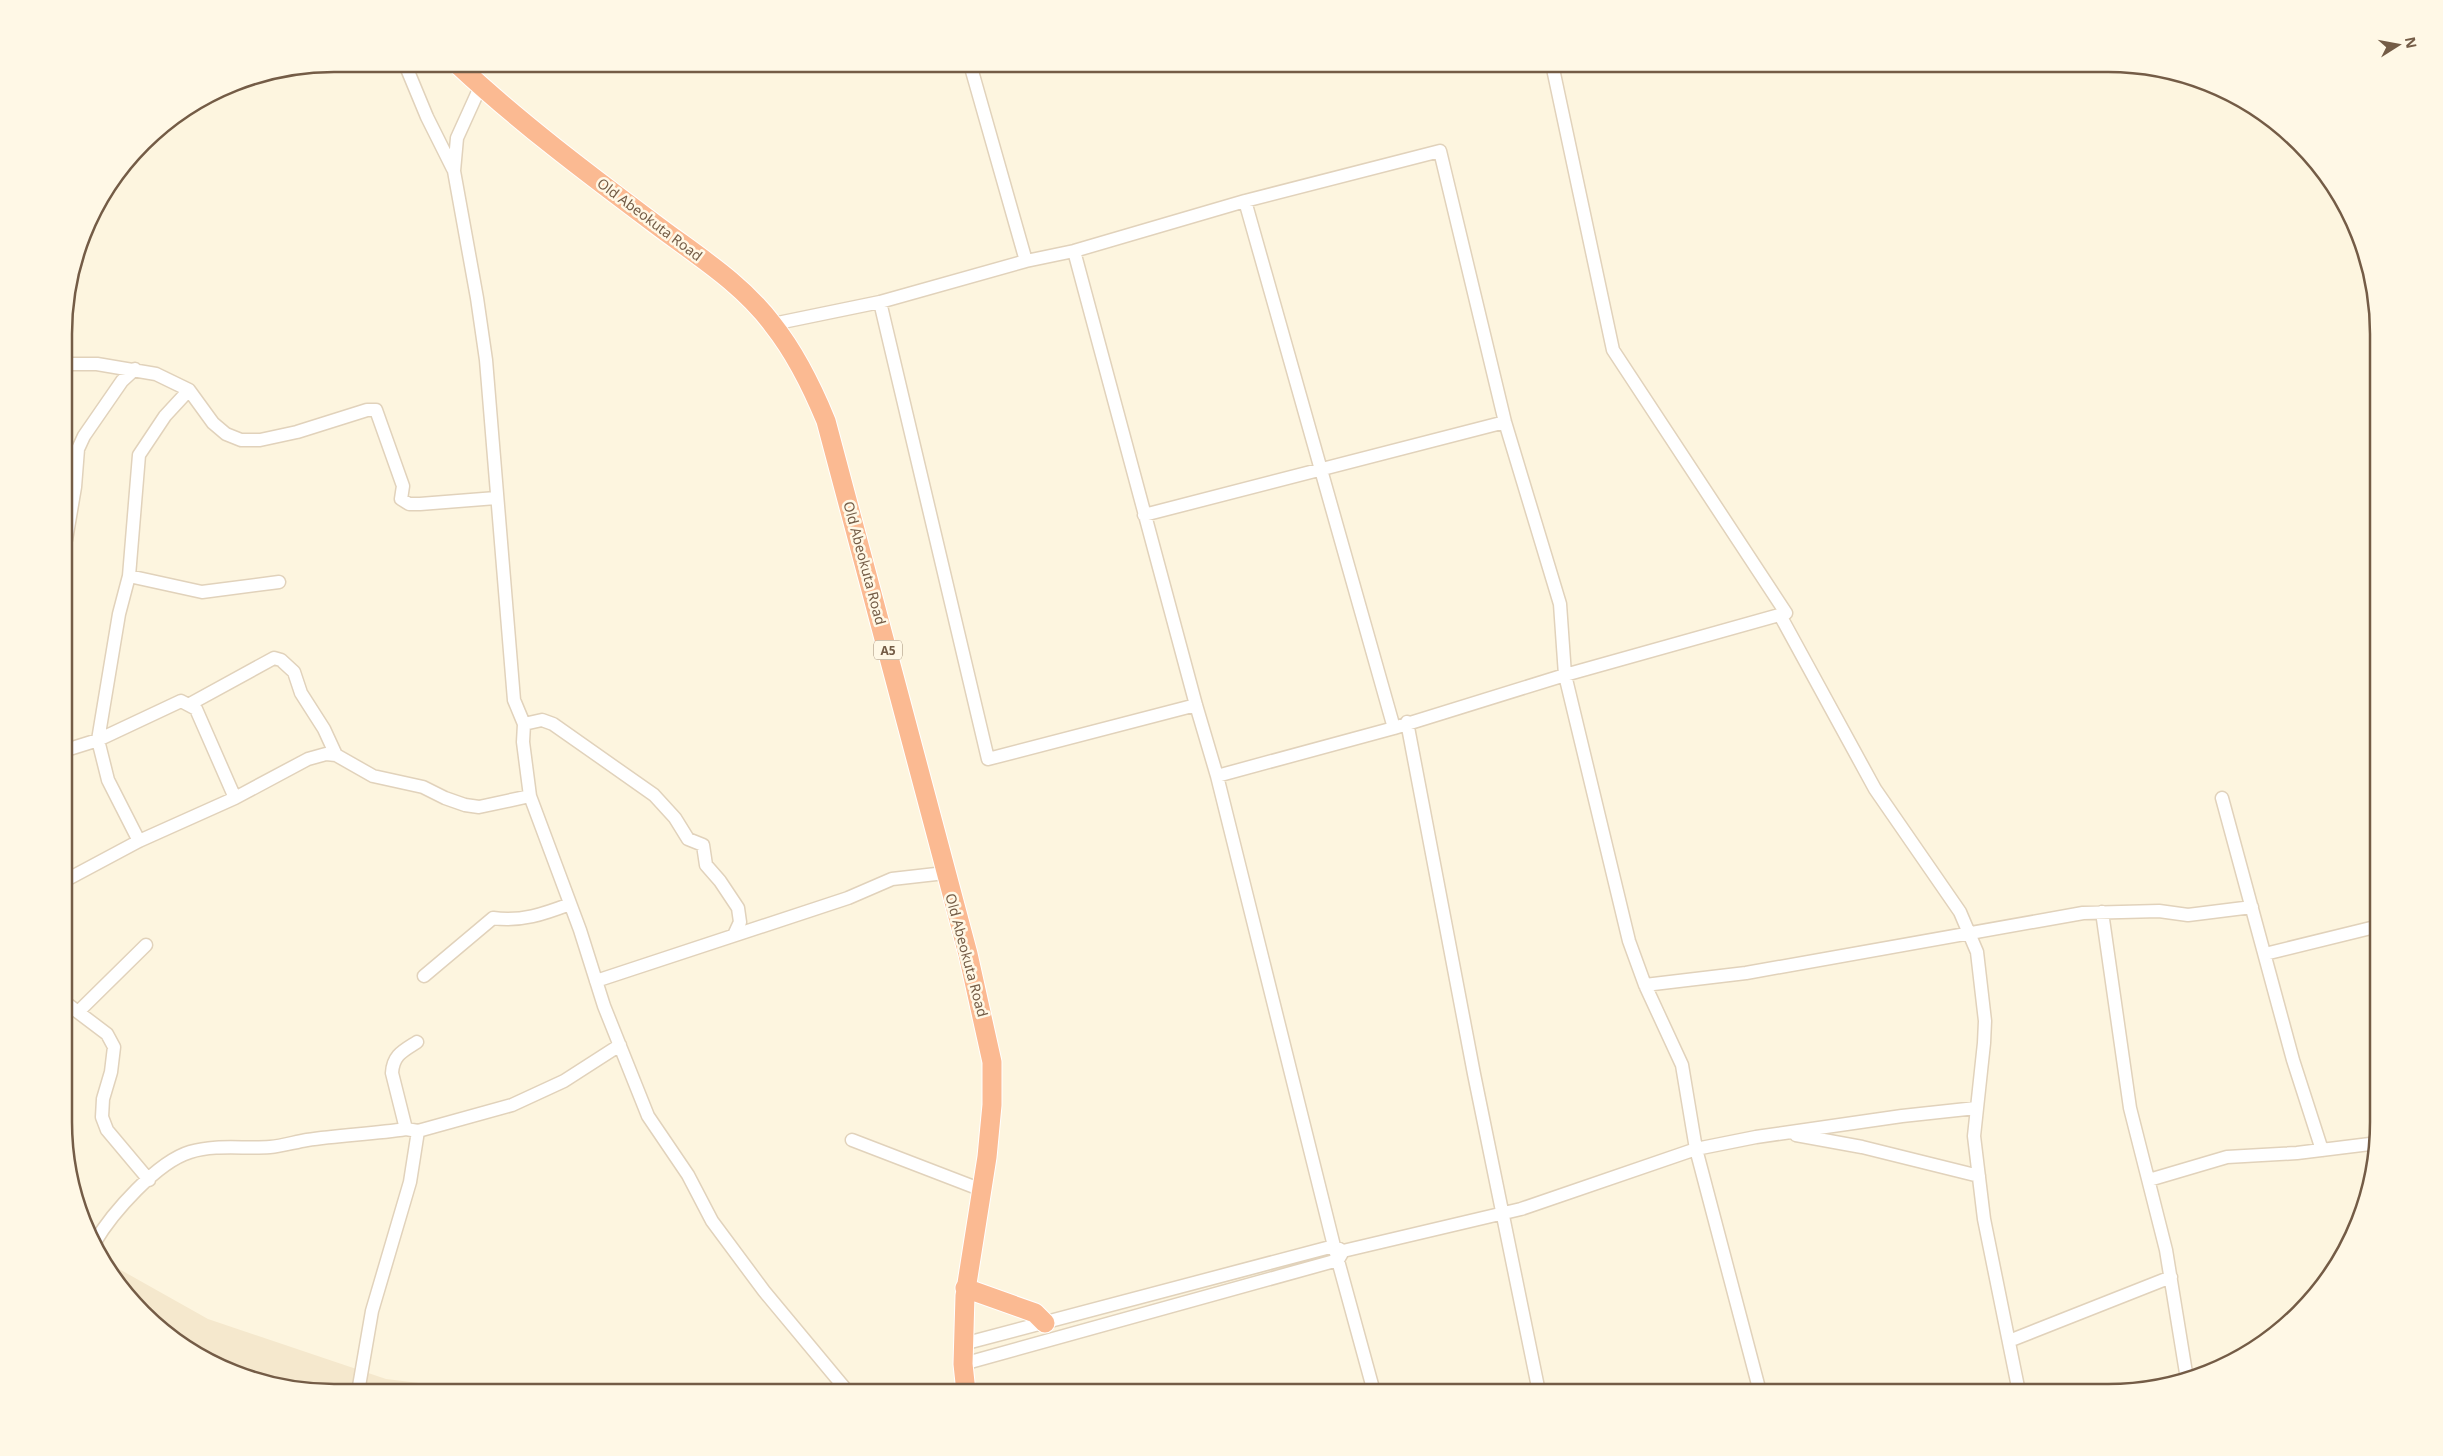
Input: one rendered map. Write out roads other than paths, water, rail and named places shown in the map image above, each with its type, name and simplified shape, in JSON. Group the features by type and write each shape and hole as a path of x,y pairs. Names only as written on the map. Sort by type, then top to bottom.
{"highway":[{"name":"Old Abeokuta Road","path":"466,72 578,165 736,286 773,324 808,378 826,421 975,981 992,1062 992,1105 982,1190 965,1288 963,1364 965,1384"},
{"path":"965,1288 1036,1313 1045,1323"}],"street":[{"path":"408,72 427,117 454,171"},
{"path":"972,72 1026,261"},
{"path":"1554,72 1613,350 1786,613"},
{"path":"480,85 457,138 454,171 482,334 514,700 524,724 523,742 530,796 596,981 648,1116 688,1175 712,1221 764,1291 841,1384"},
{"path":"773,324 880,302 1026,261 1074,251 1244,201 1440,151 1506,422 1560,604 1565,675 1629,941 1644,985 1682,1065 1696,1150 1758,1384"},
{"path":"1244,201 1394,728"},
{"path":"1074,251 1144,515 1217,776 1372,1384"},
{"path":"880,302 988,760 1196,705"},
{"path":"73,364 97,364 156,374 189,390 213,423 226,434 241,440 269,438 367,410 376,410 380,416 403,486 401,499 409,504 420,504 496,498"},
{"path":"73,499 78,449 84,436 122,381 135,369"},
{"path":"139,841 108,780 98,740 119,614 129,576 139,455 165,416 189,390"},
{"path":"1144,515 1506,422"},
{"path":"129,576 202,592 279,582"},
{"path":"1217,776 1394,728 1406,722 1565,675 1786,613"},
{"path":"1786,613 1781,617 1852,749 1876,790 1960,912 1970,931 1977,952 1985,1021 1982,1078 1976,1108 1974,1136 1984,1219 2017,1384"},
{"path":"190,704 274,658 281,660 294,672 300,693 324,729 336,755"},
{"path":"73,748 98,740 181,701 190,704 196,709 235,798"},
{"path":"524,724 542,720 553,724 654,795 675,818 688,839 703,845 706,864 738,908 740,922 734,935"},
{"path":"1406,722 1537,1384"},
{"path":"73,876 139,841 235,798 316,756 336,755 373,776 422,787 466,805 479,807 530,796"},
{"path":"2222,798 2293,1060 2322,1150"},
{"path":"596,981 848,898 892,879 945,873"},
{"path":"424,976 493,918 510,920 536,917 570,904"},
{"path":"1644,985 1746,973 1970,931 2083,913 2159,911 2188,914 2252,907"},
{"path":"2102,912 2130,1108 2171,1277 2186,1372"},
{"path":"2264,954 2370,928"},
{"path":"78,1012 146,946"},
{"path":"73,1008 107,1034 114,1047 111,1072 103,1099 102,1118 107,1130 149,1180"},
{"path":"359,1384 372,1310 410,1182 412,1130 392,1073 392,1064 396,1056 417,1042"},
{"path":"99,1236 114,1216 149,1180 171,1161 190,1152 213,1148 270,1147 307,1140 412,1130 512,1105 535,1096 564,1081 620,1045"},
{"path":"963,1344 1338,1252 1503,1214 1696,1150 1784,1133 1902,1116 1976,1108"},
{"path":"1784,1133 1862,1147 1979,1176"},
{"path":"852,1140 982,1190"},
{"path":"2149,1180 2227,1157 2322,1150 2369,1143"},
{"path":"963,1364 1047,1342 1338,1252"},
{"path":"2009,1341 2171,1277"},
{"path":"1045,1323 1047,1342"}]}
